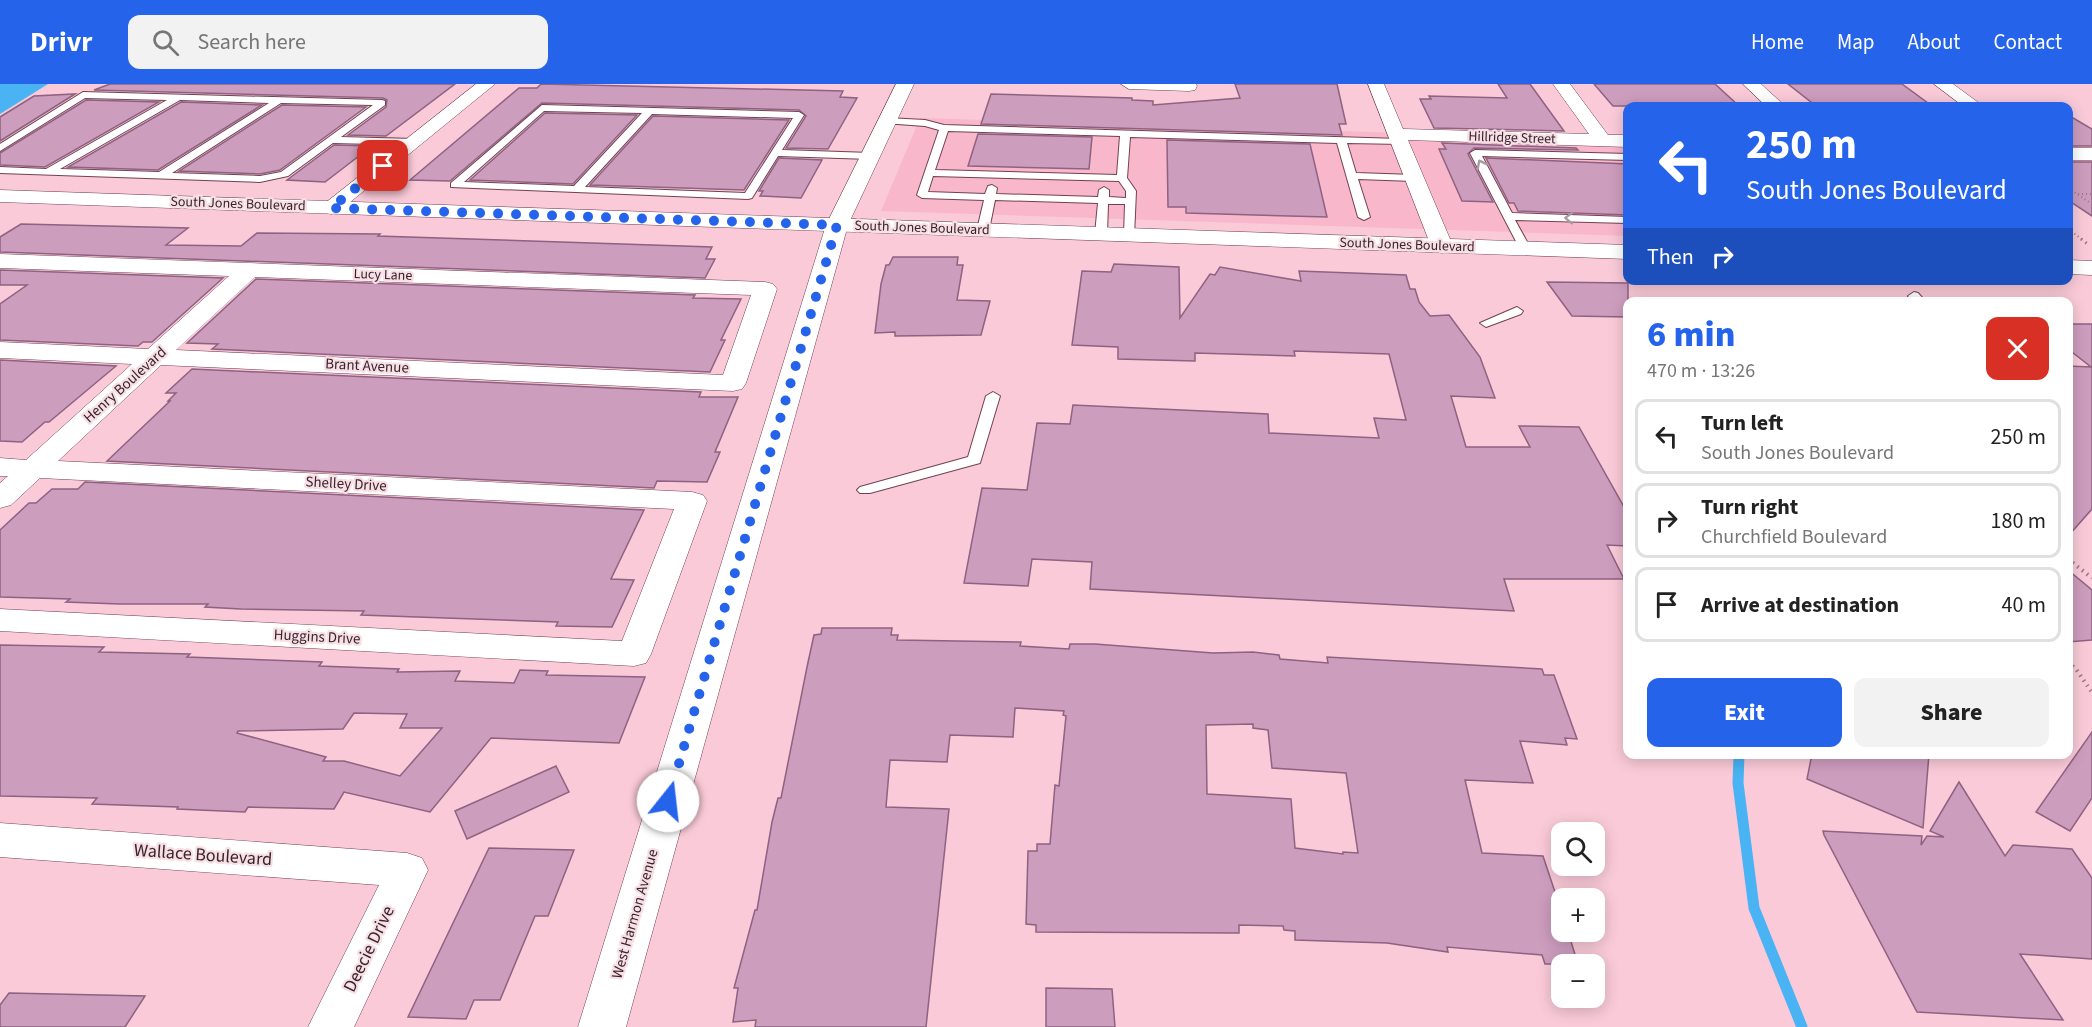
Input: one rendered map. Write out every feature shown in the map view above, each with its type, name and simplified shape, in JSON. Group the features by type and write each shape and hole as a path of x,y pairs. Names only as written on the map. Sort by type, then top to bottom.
{"main road":[{"name":"West Harmon Avenue","path":"602,1027 837,225 905,84"},
{"name":"South Jones Boulevard","path":"0,196 1623,252"},
{"path":"2073,267 2092,268"}],"street":[{"path":"331,208 487,84"},
{"path":"1129,84 1189,86"},
{"path":"1376,84 1442,246"},
{"path":"1561,84 1603,141"},
{"path":"1751,84 1771,102"},
{"path":"1942,84 1968,102"},
{"name":"Hillridge Street","path":"1398,138 1623,141"},
{"path":"2073,153 2092,154"},
{"name":"Lucy Lane","path":"0,261 765,289 733,383"},
{"name":"Henry Boulevard","path":"0,499 249,270"},
{"name":"Brant Avenue","path":"0,350 733,383"},
{"name":"Shelley Drive","path":"0,466 692,501 634,654"},
{"name":"Huggins Drive","path":"0,620 634,654"},
{"name":"Wallace Boulevard","path":"0,840 407,870"},
{"name":"Deecie Drive","path":"331,1027 407,870"}],"lane":[{"path":"0,148 83,95 382,103 284,174 260,179 0,170"},
{"path":"47,172 178,98"},
{"path":"160,176 280,100"},
{"path":"542,108 799,115 775,153 748,196 455,185 542,108"},
{"path":"577,189 648,111"},
{"path":"887,121 925,123 944,128 1341,140 1398,138"},
{"path":"944,128 922,195 1130,201"},
{"path":"1125,134 1122,178 1131,190 1130,235"},
{"path":"333,140 414,142"},
{"path":"1341,140 1364,217"},
{"path":"775,153 871,156"},
{"path":"1525,249 1475,153 1623,157"},
{"path":"929,173 1122,178"},
{"path":"983,230 995,175"},
{"path":"1352,176 1414,178"},
{"path":"1101,234 1104,188 1122,178"},
{"path":"1508,216 1623,220"},
{"path":"1486,323 1517,311"},
{"path":"865,490 975,460 993,396"}],"path":[{"path":"2073,191 2092,204"},
{"path":"2078,194 2092,194"},
{"path":"2073,233 2092,247"},
{"path":"2073,563 2092,578"},
{"path":"2073,666 2091,691"}],"shaded area":[{"path":"920,118 1375,132 1623,144 1623,236 881,211"}],"water":[{"path":"0,84 48,84 0,114"}],"building":[{"path":"110,84 455,84 386,136 348,135 386,107 387,100 383,98 94,90"},
{"path":"541,84 843,91 840,97 857,98 828,149 786,148 806,116 799,110 542,103 450,181 410,180 519,88 537,88"},
{"path":"1235,84 1337,84 1346,124 1339,124 1342,135 981,124 991,94 1132,98 1132,100 1153,101 1153,105 1240,98"},
{"path":"1498,84 1530,84 1564,131 1434,128 1420,99 1431,99 1429,96 1507,98"},
{"path":"1594,84 1715,84 1735,102 1623,102 1623,106 1613,106"},
{"path":"1788,84 1902,84 1927,102 1811,102"},
{"path":"75,94 0,141 0,117 34,96"},
{"path":"86,100 159,102 45,167 0,165 0,153"},
{"path":"181,102 262,105 158,170 68,167"},
{"path":"282,105 366,107 280,170 260,174 179,171"},
{"path":"545,113 637,115 573,184 470,180"},
{"path":"653,116 789,120 744,190 590,185"},
{"path":"2073,118 2092,129 2092,146 2073,146"},
{"path":"978,134 1092,137 1089,169 968,166"},
{"path":"1167,140 1310,144 1327,217 1186,213 1186,207 1168,207"},
{"path":"1442,143 1576,148 1578,150 1474,148 1468,154 1493,202 1462,201 1439,149 1446,149"},
{"path":"334,145 372,146 325,182 287,180"},
{"path":"779,158 822,160 801,198 760,196 763,191 759,191"},
{"path":"1486,158 1623,164 1623,215 1518,211 1514,203 1509,203"},
{"path":"2073,162 2092,162 2092,216 2073,203"},
{"path":"21,224 188,228 166,245 241,246 257,233 380,234 378,236 712,247 706,259 715,259 705,278 0,252 0,237"},
{"path":"893,257 958,257 957,265 963,265 957,300 990,301 981,335 895,336 895,332 875,333 881,284 886,265 889,265"},
{"path":"1114,264 1179,267 1180,318 1210,274 1215,275 1220,267 1301,281 1299,271 1406,275 1410,289 1415,289 1419,302 1430,316 1449,315 1480,357 1495,398 1451,396 1466,447 1530,447 1519,426 1579,427 1623,505 1623,546 1607,545 1623,579 1504,579 1514,611 1090,589 1092,562 1032,559 1028,586 964,583 982,488 1027,490 1037,423 1070,424 1073,405 1268,414 1269,433 1379,438 1374,418 1406,420 1389,354 1294,351 1295,356 1195,353 1195,361 1118,359 1118,347 1072,345 1082,271 1111,272"},
{"path":"0,270 223,278 152,342 143,342 138,346 0,340 0,304 27,285 0,285"},
{"path":"256,279 695,295 693,298 741,299 721,340 725,340 710,372 212,349 218,344 187,343"},
{"path":"1547,282 1623,283 1623,285 1628,285 1628,297 1623,297 1623,317 1572,316"},
{"path":"2073,324 2092,324 2092,509 2073,530 2073,366 2091,367 2073,353"},
{"path":"0,360 116,366 22,442 0,441"},
{"path":"192,369 701,392 699,397 738,397 715,452 720,452 707,482 657,481 654,488 107,461 170,401 168,401 176,393 166,393"},
{"path":"85,482 644,510 611,579 634,580 612,627 556,626 558,622 361,615 364,611 241,609 205,607 208,604 120,604 66,602 70,599 0,597 0,530 29,503 36,503 52,489 78,489"},
{"path":"2073,574 2092,590 2092,640 2073,642"},
{"path":"822,628 892,628 891,635 898,635 897,640 1021,642 1020,646 1069,649 1070,644 1095,644 1213,653 1253,652 1279,655 1280,659 1328,663 1327,657 1542,669 1544,675 1554,675 1577,739 1565,738 1567,745 1520,741 1533,783 1465,780 1482,853 1543,856 1554,888 1551,888 1551,942 1571,942 1575,954 1551,954 1551,964 1545,964 1542,955 1447,947 1448,952 1387,943 1295,940 1295,931 1284,930 1283,926 1239,925 1239,933 1036,932 1036,925 1026,924 1028,851 1037,851 1037,844 1050,844 1055,785 1059,786 1066,716 1063,715 1064,711 1015,708 1013,737 950,735 947,762 890,760 886,807 949,809 926,1027 755,1027 756,1020 733,1022 738,988 734,988 755,910 757,910 772,822 778,798 781,798 814,635 821,634","holes":["1253,724 1253,728 1268,730 1272,768 1346,773 1358,853 1343,852 1343,854 1295,848 1291,799 1207,794 1206,725"]},
{"path":"0,645 104,647 99,652 190,654 187,657 322,662 319,666 399,669 397,672 460,671 455,681 514,683 520,670 548,671 546,675 645,677 619,743 491,738 430,812 344,792 334,809 248,807 245,812 92,804 97,798 0,796","holes":["354,713 407,714 400,728 442,728 400,776 344,761 323,761 326,757 237,733 238,731 343,729"]},
{"path":"2092,732 2092,798 2070,831 2036,812"},
{"path":"1811,759 1929,759 1923,828 1807,779"},
{"path":"556,766 569,792 467,839 455,811"},
{"path":"1959,782 2005,856 2013,845 2072,849 2092,878 2092,959 2020,954 2063,1020 1917,1012 1824,835 1823,831 1922,836 1921,845 1927,836 1944,837 1930,831"},
{"path":"489,848 574,850 548,916 535,916 500,1000 474,1000 466,1019 408,1017"},
{"path":"1046,988 1112,989 1115,1027 1046,1027"},
{"path":"9,993 145,996 125,1027 0,1027 0,1005"}],"waterway":[{"path":"1739,759 1738,783 1754,908 1802,1027"}],"route":[{"path":"383,166 331,208 837,225 668,801"}]}
